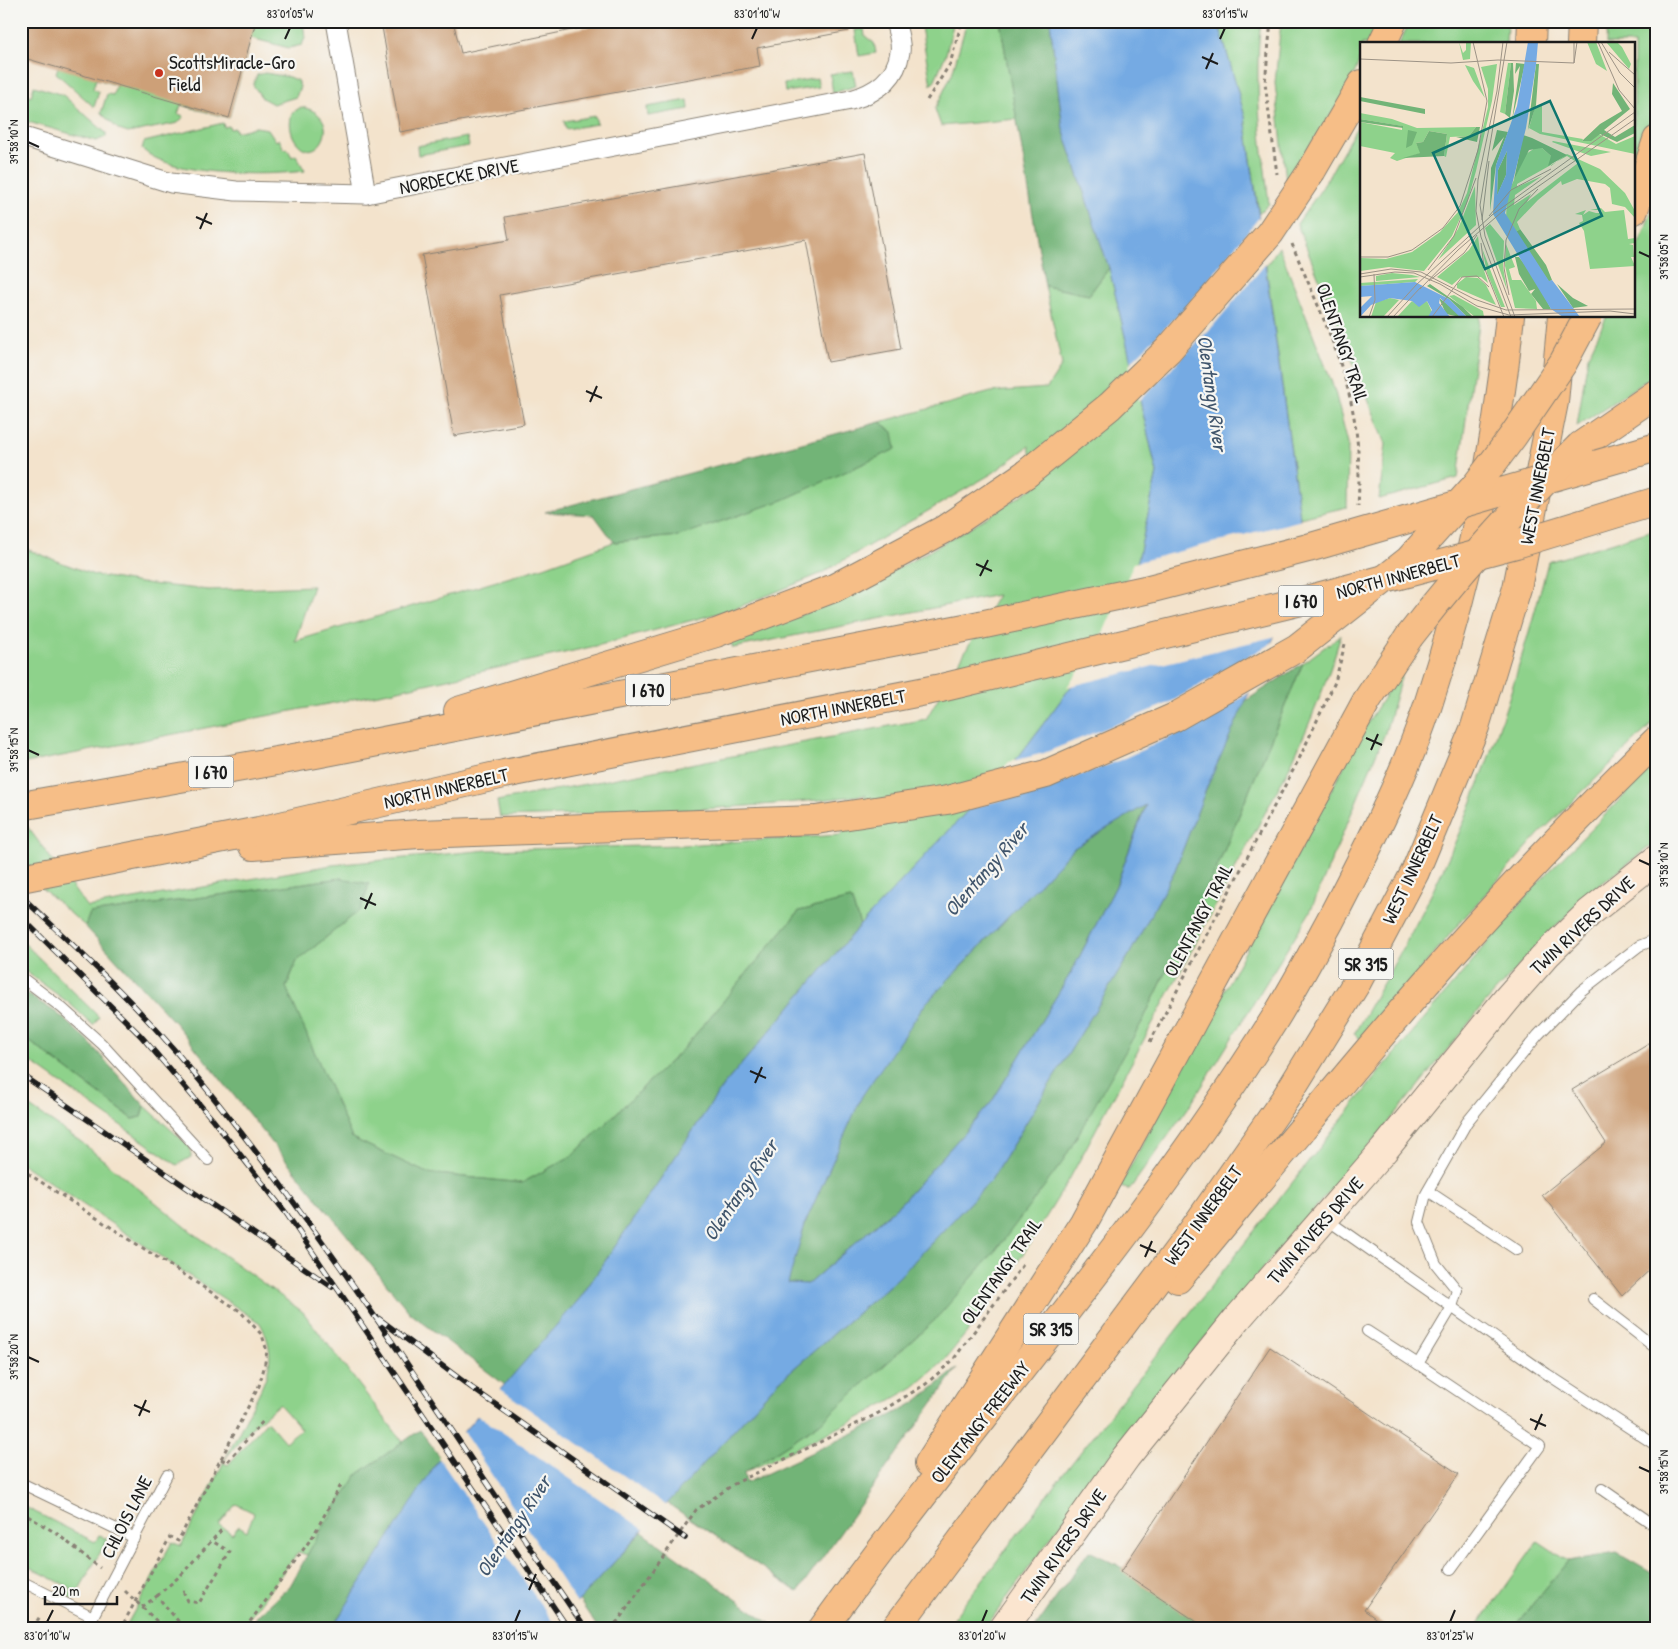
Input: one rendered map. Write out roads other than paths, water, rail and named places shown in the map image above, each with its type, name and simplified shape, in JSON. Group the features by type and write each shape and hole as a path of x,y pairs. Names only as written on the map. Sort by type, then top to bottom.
{"highway":[{"path":"1383,42 1393,21"},
{"path":"1531,42 1532,21"},
{"path":"1581,42 1582,21"},
{"path":"316,754 716,633 834,588 945,529 1026,474 1110,406 1168,350 1270,233 1312,170 1360,87"},
{"path":"1636,204 1657,140"},
{"name":"OLENTANGY FREEWAY","path":"823,1628 1149,1202 1241,1071 1294,987 1368,850 1399,781 1426,709 1466,576 1484,495 1503,394 1510,318"},
{"name":"WEST INNERBELT","path":"975,1521 1191,1233 1285,1099 1357,982 1415,872 1475,727 1517,588 1554,402 1562,318"},
{"path":"144,854 419,834 816,820 947,800 1046,774 1175,717 1297,648 1409,560 1471,491 1513,436 1563,363 1587,318"},
{"path":"855,1584 944,1437 1084,1222 1363,709 1408,637 1441,595 1528,496 1580,446 1657,393"},
{"name":"I 670","path":"21,806 316,754 980,626 1145,590 1308,548 1657,447"},
{"name":"NORTH INNERBELT","path":"21,878 259,831 504,774 941,688 1315,598 1516,544 1657,501"},
{"path":"975,1521 1361,1060 1485,917 1582,813 1657,740"},
{"name":"SR 315","path":"896,1628 975,1521"}],"main road":[{"name":"TWIN RIVERS DRIVE","path":"1004,1628 1126,1458 1237,1319 1326,1218 1507,999 1547,954 1589,914 1656,863"}],"street":[{"path":"336,21 366,194"},
{"name":"NORDECKE DRIVE","path":"21,136 171,183 236,191 366,194 851,100 872,94 891,77 901,51 895,21"}],"lane":[{"path":"1418,1364 1452,1308 1456,1290 1436,1264 1418,1222 1428,1190 1467,1122 1538,1035 1581,991 1639,946 1657,939"},
{"path":"21,977 62,1008 102,1044 208,1160"},
{"path":"1428,1190 1517,1250"},
{"path":"1326,1218 1547,1374 1656,1445"},
{"path":"1593,1299 1657,1349"},
{"path":"1367,1331 1540,1446 1451,1569"},
{"name":"CHLOIS LANE","path":"87,1628 167,1476"},
{"path":"21,1483 135,1538"},
{"path":"1602,1489 1657,1527"},
{"path":"21,1581 93,1617"}],"water":[{"name":"Olentangy River","path":"1050,21 1218,21 1245,117 1300,518 1289,604 1206,789 1175,870 1129,955 991,1180 899,1277 777,1383 554,1628 332,1628 437,1462 581,1297 723,1086 860,925 1020,755 1099,649 1138,560 1157,473 1109,268 1063,129","holes":["1146,805 1116,886 1072,971 991,1103 901,1203 808,1284 788,1283 806,1221 862,1096 926,1003 1074,848"]}],"railway":[{"path":"21,896 148,1020 241,1132 343,1271 585,1628"},
{"path":"21,917 141,1036 213,1120 286,1213 568,1628"},
{"path":"21,1074 332,1287"},
{"path":"378,1318 472,1388 685,1538"}],"place":[{"name":"ScottsMiracle-Gro Field","path":"159,73"}]}
